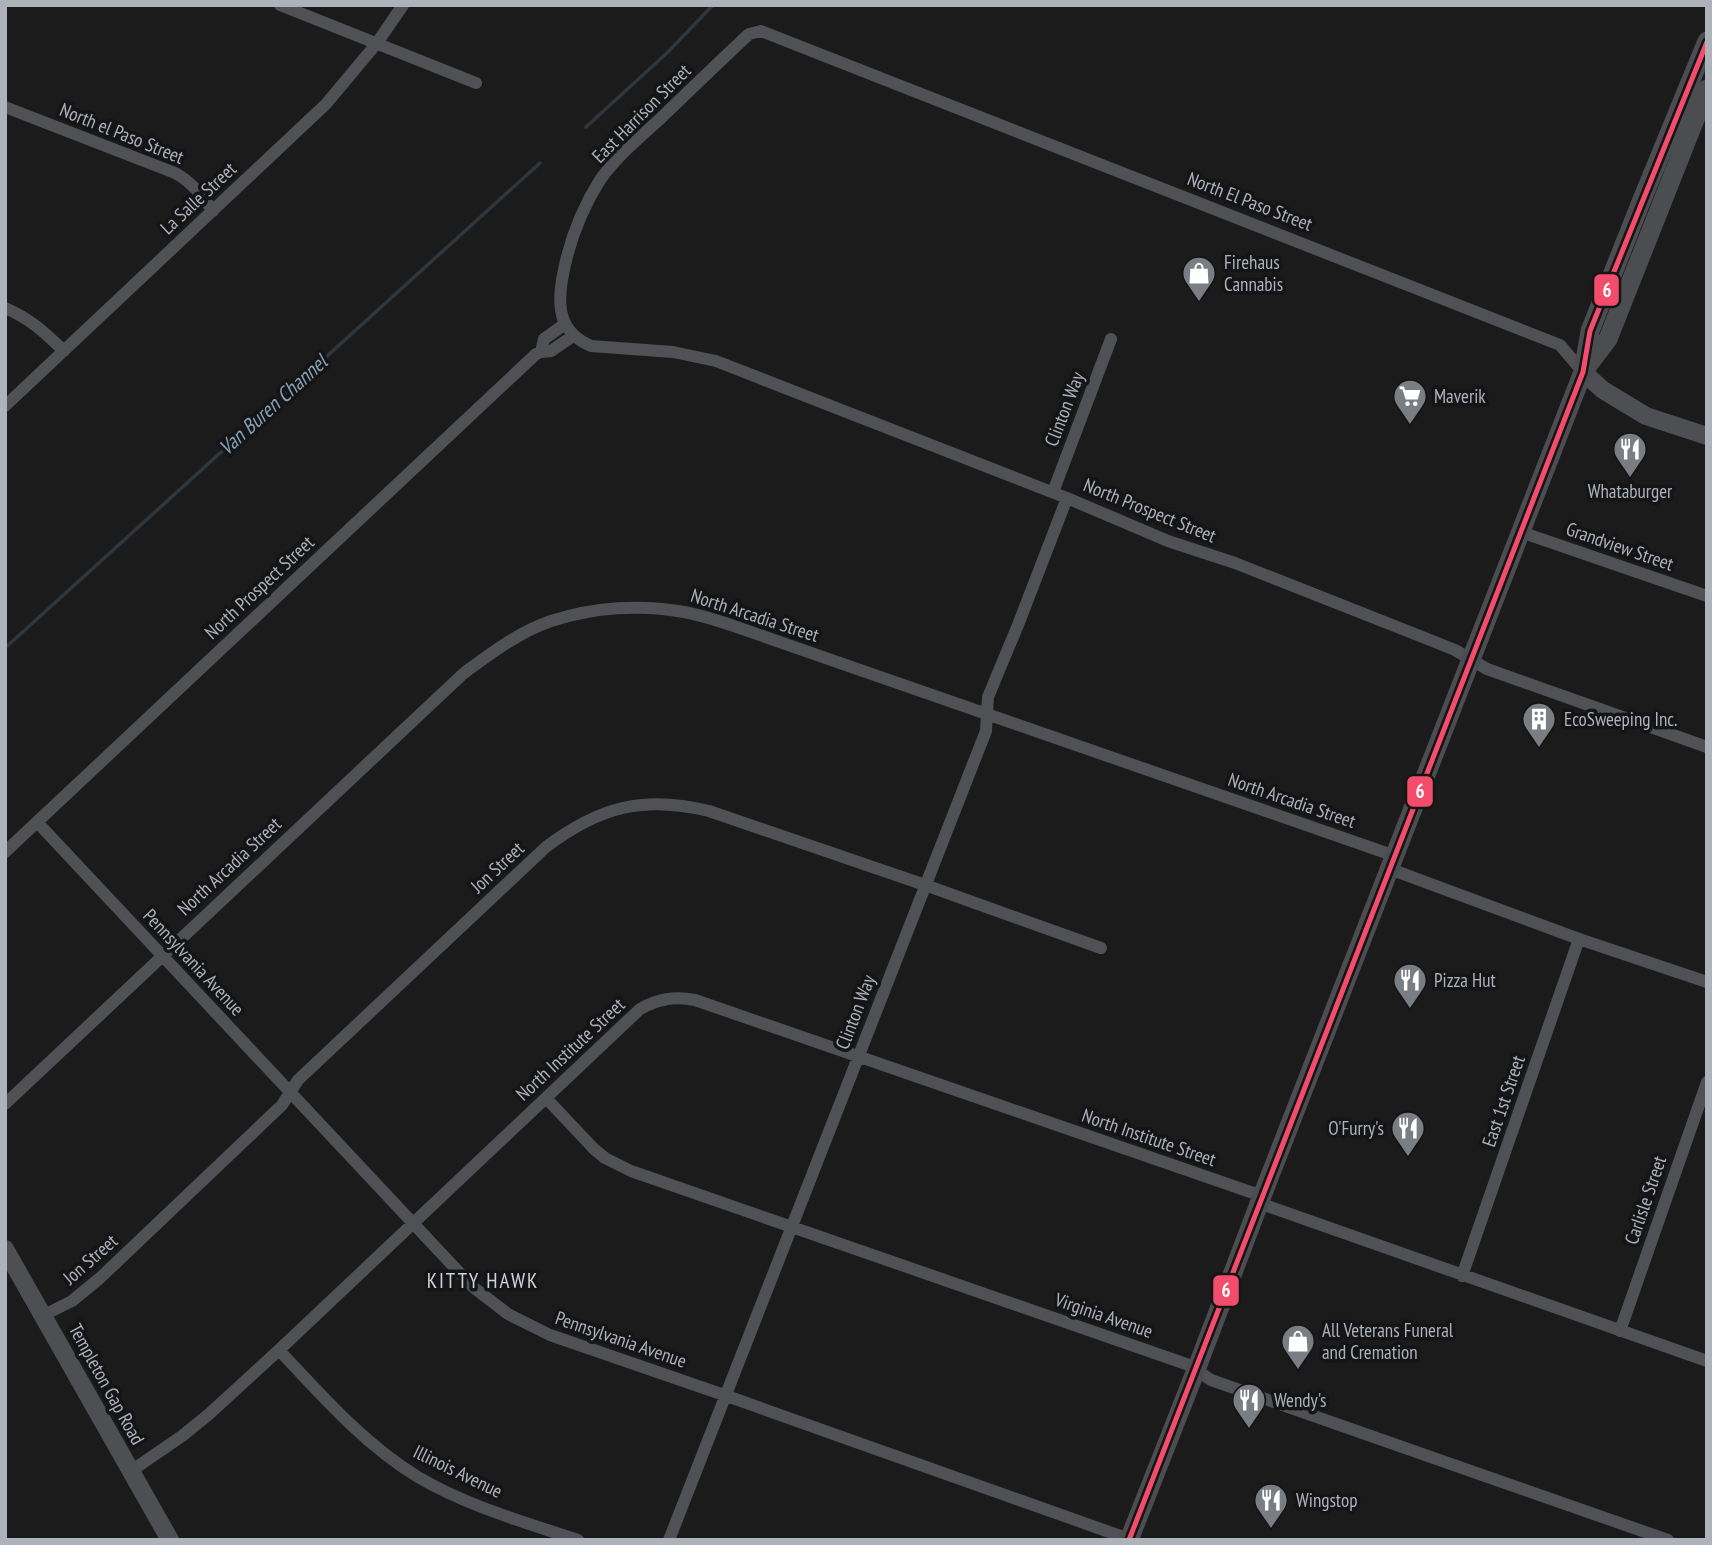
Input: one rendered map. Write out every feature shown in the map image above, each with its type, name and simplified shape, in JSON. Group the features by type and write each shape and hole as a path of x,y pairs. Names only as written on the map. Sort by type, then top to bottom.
{"main road":[{"path":"1129,1539 1584,372 1590,331 1707,41"},
{"path":"1584,372 1608,339 1707,89"}],"street":[{"path":"280,5 475,83"},
{"name":"La Salle Street","path":"5,406 327,104 377,43 403,5"},
{"name":"East Harrison Street","path":"565,324 561,313 560,292 565,263 572,239 600,180 624,153 749,34 761,31"},
{"name":"North El Paso Street","path":"761,31 1560,345 1603,390 1646,415 1707,436"},
{"name":"North el Paso Street","path":"5,107 185,178 213,211"},
{"path":"5,308 36,324 64,351"},
{"path":"565,324 573,336"},
{"name":"North Prospect Street","path":"541,352 544,339 565,324"},
{"name":"North Prospect Street","path":"5,852 526,364 541,352 551,351 573,336 591,345 673,352 716,361 1052,492 1168,541 1235,563 1443,645 1487,669 1707,747"},
{"name":"Clinton Way","path":"1052,492 1111,339"},
{"name":"Clinton Way","path":"669,1540 986,731 988,697 1067,498"},
{"name":"Grandview Street","path":"1521,532 1707,596"},
{"name":"North Arcadia Street","path":"5,1104 464,673 504,644 550,622 601,610 624,608 647,607 687,612 731,625 986,714 1393,863 1579,939 1707,982"},
{"name":"Jon Street","path":"44,1315 72,1301 100,1278 281,1107 298,1080 545,847 578,825 611,811 628,806 662,804 693,807 925,884 1101,948"},
{"name":"Pennsylvania Avenue","path":"37,822 473,1287 508,1314 550,1335 1129,1539"},
{"name":"East 1st Street","path":"1462,1276 1579,939"},
{"name":"North Institute Street","path":"131,1471 208,1415 640,1009 663,999 695,1000 858,1056 1261,1199 1462,1276 1707,1361"},
{"name":"Carlisle Street","path":"1620,1331 1707,1082"},
{"name":"Virginia Avenue","path":"545,1098 594,1149 615,1164 1189,1365 1211,1380 1645,1536 1668,1540"},
{"name":"Templeton Gap Road","path":"5,1249 170,1540"},
{"name":"Illinois Avenue","path":"278,1350 343,1418 401,1466 477,1505 578,1540"}],"waterway":[{"name":"Van Buren Channel","path":"586,127 668,52 713,5"},
{"name":"Van Buren Channel","path":"5,648 540,163"}],"transit line":[{"name":"6","path":"1129,1540 1583,372 1590,331 1707,42"}],"place":[{"name":"Firehaus Cannabis","path":"1199,303"},
{"name":"Maverik","path":"1410,426"},
{"name":"Whataburger","path":"1630,479"},
{"name":"EcoSweeping Inc.","path":"1539,749"},
{"name":"Pizza Hut","path":"1410,1010"},
{"name":"O'Furry's","path":"1408,1158"},
{"name":"All Veterans Funeral and Cremation","path":"1298,1371"},
{"name":"Wendy's","path":"1249,1430"},
{"name":"Wingstop","path":"1271,1530"}],"district":[{"name":"KITTY HAWK","path":"483,1281"}]}
